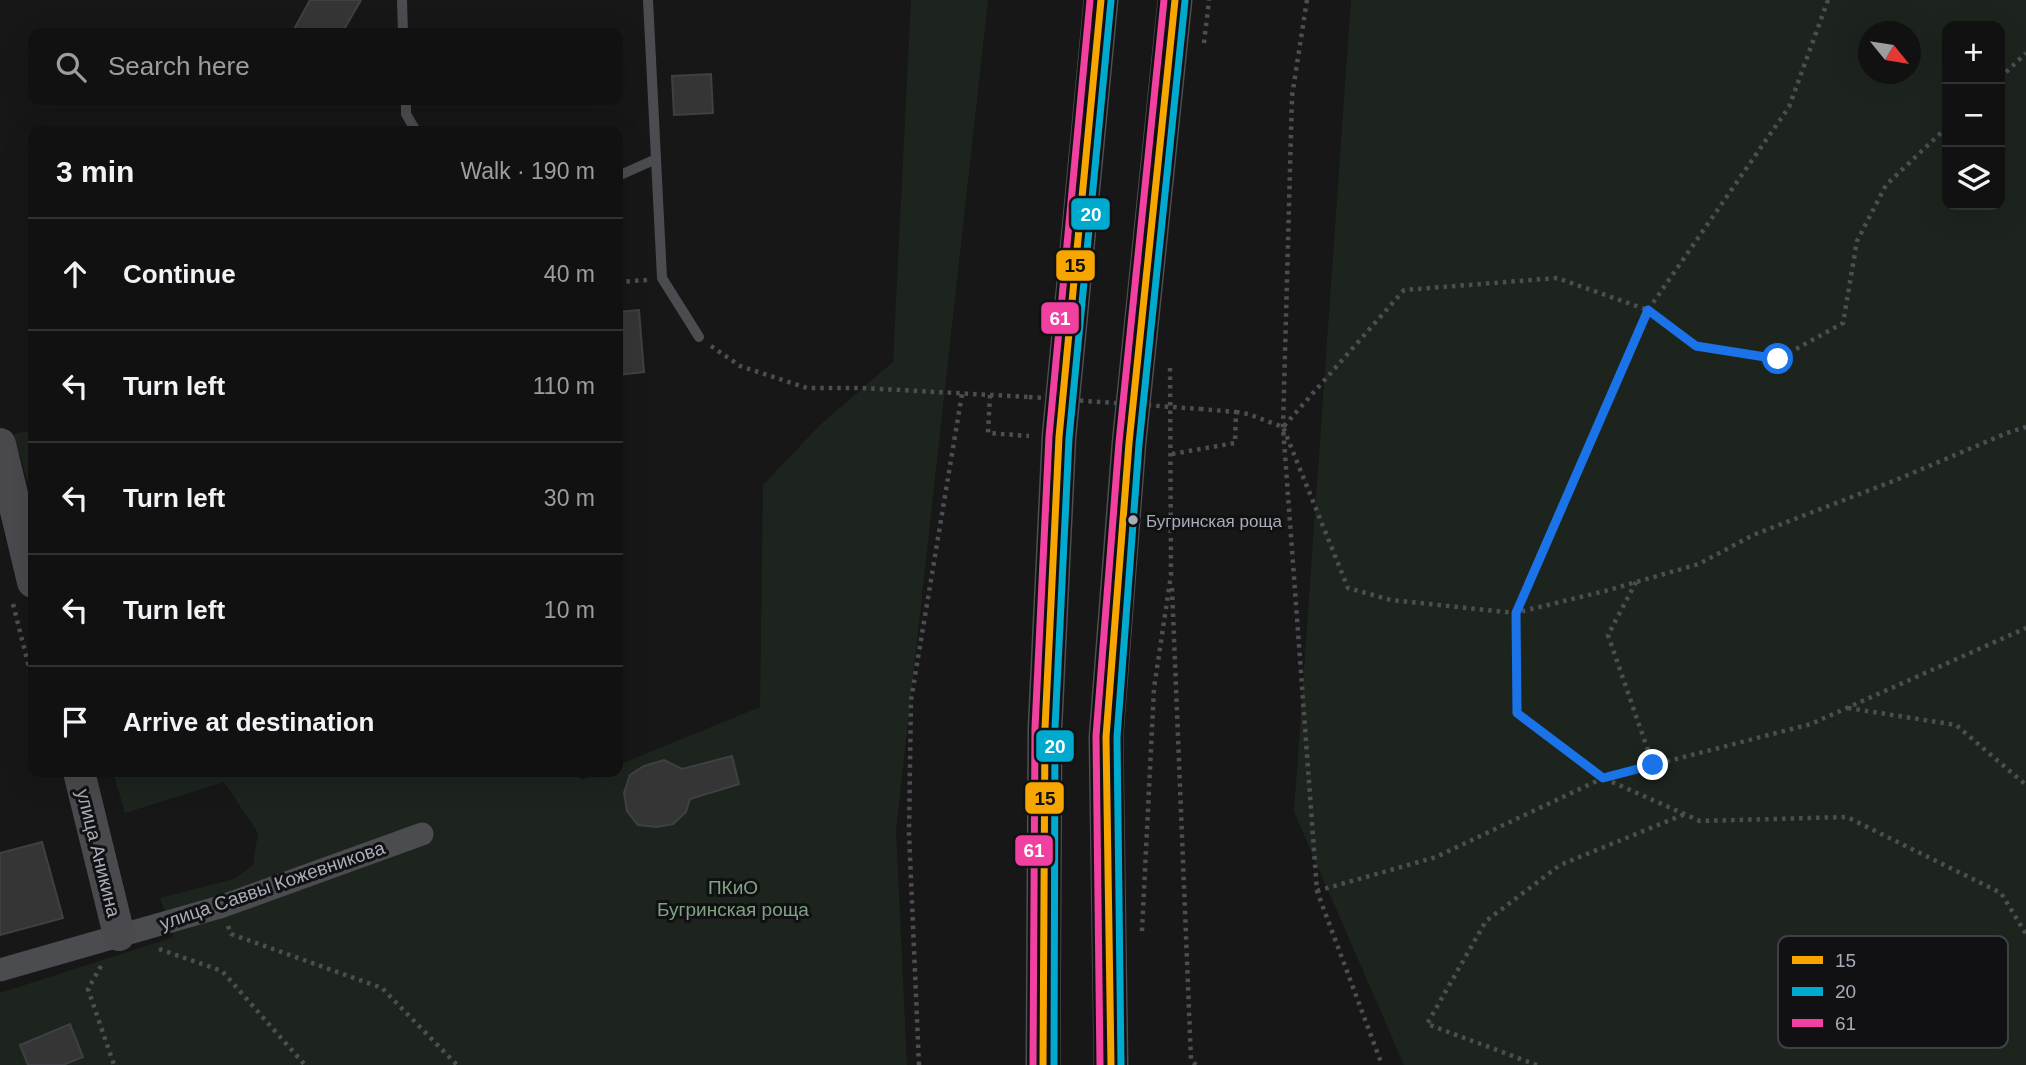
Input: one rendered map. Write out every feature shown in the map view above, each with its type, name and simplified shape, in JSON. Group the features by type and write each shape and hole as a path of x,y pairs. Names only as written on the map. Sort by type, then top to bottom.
{"main road":[{"path":"1043,1065 1045,728 1059,438 1101,0"},
{"path":"1111,1065 1106,737 1129,443 1175,0"}],"street":[{"path":"0,444 22,586"},
{"name":"улица Аникина","path":"80,777 119,935"},
{"name":"улица Саввы Кожевникова","path":"0,970 220,907 422,834"}],"lane":[{"path":"402,0 403,28"},
{"path":"648,0 662,278 699,337"},
{"path":"406,105 406,114 413,126"},
{"path":"623,174 656,159"}],"path":[{"path":"1202,55 1209,0"},
{"path":"1307,0 1292,96 1283,427 1317,891 1382,1065"},
{"path":"1828,0 1789,107 1648,310 1516,613 1517,713 1603,778 1700,821 1847,817 2001,893 2026,934"},
{"path":"2005,73 2026,53"},
{"path":"1283,427 1404,290 1557,278 1648,310 1696,346 1778,359 1843,323 1857,241 1886,185 1942,132"},
{"path":"623,282 662,278"},
{"path":"699,337 740,366 807,388 862,388 1030,397 1248,414 1283,427 1349,588 1391,600 1516,613 1699,564 1753,535 2026,427"},
{"path":"1170,358 1171,575 1191,1060 1195,1065"},
{"path":"919,1065 909,833 911,700 962,394"},
{"path":"990,395 988,433 1059,438"},
{"path":"1172,454 1235,443 1236,412"},
{"path":"1142,940 1154,688 1171,575"},
{"path":"1637,582 1608,635 1653,765"},
{"path":"22,586 28,638"},
{"path":"1317,891 1436,857 1603,778 1811,724 2026,628"},
{"path":"1847,708 1956,725 2026,785"},
{"path":"1537,1065 1427,1024 1486,921 1560,865 1685,814"},
{"path":"220,907 231,934 383,988 457,1065"},
{"path":"114,1065 88,989 119,935 222,971 305,1065"}],"green space":[{"name":"ПКиО Бугринская роща","path":"911,0 988,0 896,831 907,1065 0,1065 0,993 174,937 160,898 234,879 253,865 258,833 224,782 125,813 114,777 579,777 582,780 589,777 623,777 623,763 760,707 763,485 820,425 893,362"},
{"name":"Бугринская роща","path":"1351,0 2026,0 2026,1065 1404,1065 1294,812"},
{"path":"28,431 28,483 14,434"}],"building":[{"path":"310,0 361,0 345,28 295,28"},
{"path":"711,74 713,113 674,115 672,76"},
{"path":"639,310 644,372 623,374 623,312"},
{"path":"732,756 739,784 690,799 686,812 673,824 657,827 638,825 627,811 624,793 630,775 644,766 664,760 682,769"},
{"path":"42,842 63,918 0,935 0,853"},
{"path":"70,1024 83,1057 63,1065 28,1065 20,1045"}],"transit line":[{"name":"61","path":"1033,1065 1035,728 1049,436 1090,0"},
{"name":"15","path":"1043,1065 1045,728 1059,437 1101,0"},
{"name":"61","path":"1100,1065 1096,736 1119,442 1164,0"},
{"name":"15","path":"1111,1065 1106,737 1129,443 1175,0"},
{"name":"20","path":"1054,1065 1055,728 1069,438 1111,1"},
{"name":"20","path":"1121,1065 1117,737 1139,444 1185,1"}],"place":[{"name":"Бугринская роща","path":"1133,520"}],"route":[{"path":"1653,765 1603,778 1517,713 1516,613 1648,310 1696,346 1778,359"}]}
